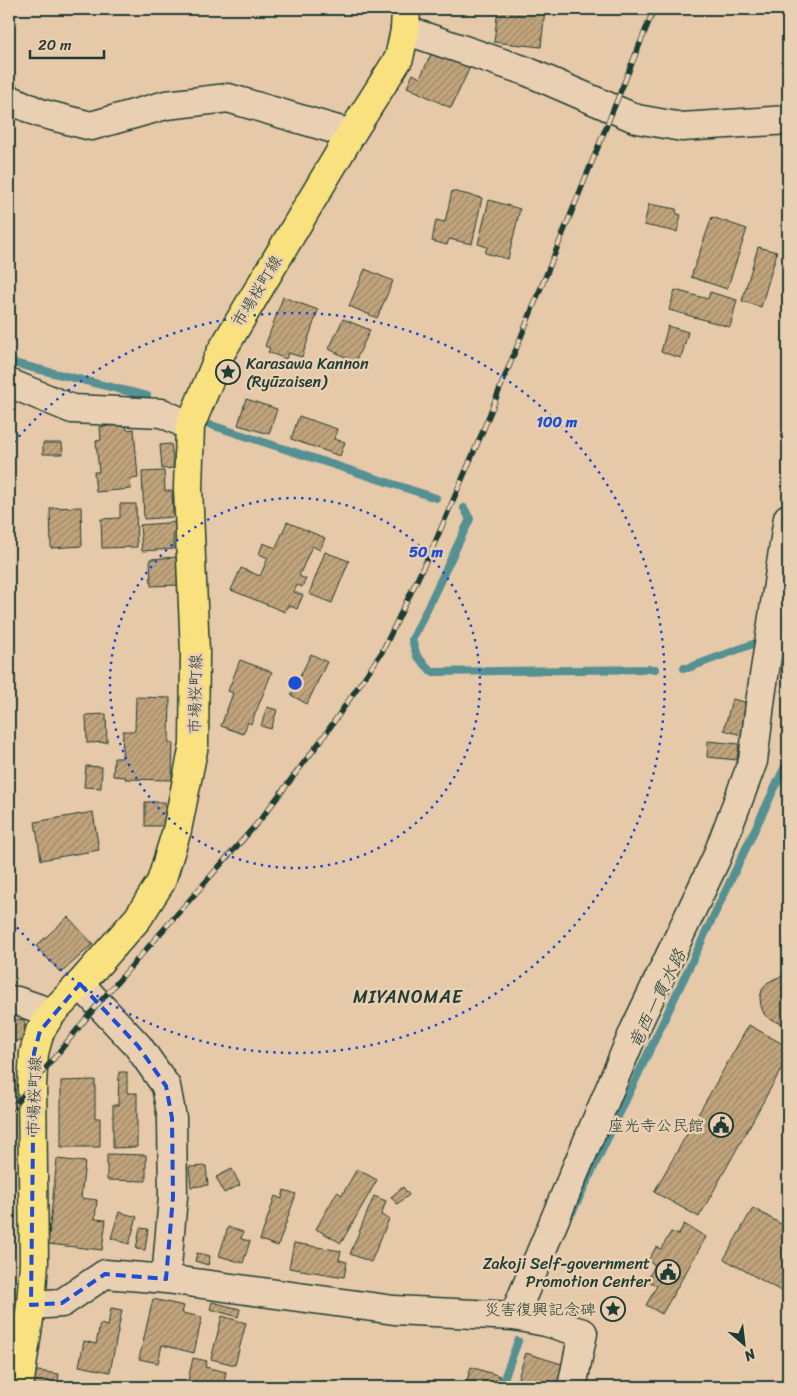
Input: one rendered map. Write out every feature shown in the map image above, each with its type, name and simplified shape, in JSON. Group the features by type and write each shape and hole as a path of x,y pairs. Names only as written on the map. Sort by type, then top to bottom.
{"main road":[{"name":"市場桜町線","path":"19,1387 34,1263 32,1085 34,1053 40,1031 52,1013 138,918 161,882 177,830 194,745 195,652 188,488 190,426 220,354 350,134 400,58 405,19"}],"street":[{"path":"405,19 637,119 682,127 788,120"},
{"path":"9,99 40,113 90,126 166,105 228,98 350,134"},
{"path":"9,383 72,409 162,413 190,426"},
{"path":"514,1316 635,1029 716,859 753,761 788,518"},
{"path":"80,984 138,1046 166,1086 172,1118 173,1197 166,1279"},
{"path":"9,1000 52,1013"},
{"path":"30,1305 62,1303 105,1274 166,1279 394,1310 514,1316 546,1322 583,1333 572,1387"}],"highlighted area":[{"path":"80,984 138,1046 166,1086 172,1118 173,1197 166,1279 105,1274 62,1303 31,1305 34,1053 40,1031"}],"building":[{"path":"422,9 475,9 422,13"},
{"path":"498,9 545,9 541,47 494,42"},
{"path":"433,50 470,67 451,108 407,87 413,74 420,78"},
{"path":"452,191 482,198 472,244 449,239 447,245 432,241 436,220 445,222"},
{"path":"489,200 520,209 508,259 485,253 487,247 478,244"},
{"path":"649,204 676,209 677,214 681,215 677,232 644,225"},
{"path":"712,217 747,229 727,289 691,277"},
{"path":"758,247 777,252 761,307 742,301"},
{"path":"365,269 393,281 377,318 349,306"},
{"path":"675,290 708,299 710,292 737,300 730,327 669,310"},
{"path":"283,297 318,310 302,357 288,353 286,359 268,352 270,348 265,346"},
{"path":"343,319 370,330 355,362 329,349"},
{"path":"668,326 688,332 681,358 661,352"},
{"path":"246,399 277,409 269,434 238,425"},
{"path":"299,416 337,429 334,439 345,442 340,456 291,439"},
{"path":"126,424 127,430 134,429 138,478 130,479 131,489 96,492 94,472 99,472 96,441 101,440 100,427"},
{"path":"43,443 62,443 63,454 43,454"},
{"path":"171,444 174,468 162,469 160,445"},
{"path":"164,471 165,491 172,491 173,517 144,519 142,472"},
{"path":"120,504 136,504 137,547 102,548 101,519 120,518"},
{"path":"81,507 82,546 51,548 50,508"},
{"path":"178,522 179,533 173,533 174,549 142,551 140,525"},
{"path":"287,522 325,538 320,550 312,546 299,576 306,579 302,587 297,585 294,592 303,595 297,609 288,605 285,612 231,590 241,568 260,576 268,558 259,554 263,543 276,548"},
{"path":"325,552 349,561 332,603 309,594"},
{"path":"177,557 178,585 151,586 150,559"},
{"path":"781,649 788,650 788,667 779,666"},
{"path":"311,654 327,662 307,704 291,695"},
{"path":"240,660 272,672 251,724 248,722 243,734 221,726 233,693 228,691"},
{"path":"136,697 170,698 169,743 173,743 172,780 125,779 126,777 113,776 114,758 122,758 123,731 135,731"},
{"path":"732,699 749,703 741,735 724,730"},
{"path":"267,707 277,710 271,729 261,726"},
{"path":"106,714 107,742 87,743 86,715"},
{"path":"708,741 739,744 737,760 707,757"},
{"path":"86,766 102,767 101,788 84,787"},
{"path":"145,802 165,802 165,826 145,826"},
{"path":"93,812 99,850 41,860 35,822"},
{"path":"68,917 93,944 61,973 36,946"},
{"path":"782,976 788,977 788,1024 769,1019 764,1014 760,998 762,990 767,983"},
{"path":"24,1019 26,1040 9,1042 9,1021"},
{"name":"座光寺公民館","path":"749,1025 788,1047 788,1057 699,1217 654,1192"},
{"path":"119,1072 127,1072 127,1093 137,1093 137,1147 113,1148 113,1105 118,1105"},
{"path":"95,1080 95,1118 100,1118 100,1147 61,1147 61,1081"},
{"path":"107,1154 146,1155 146,1181 107,1180"},
{"path":"57,1159 85,1162 81,1198 97,1200 95,1219 106,1220 102,1250 48,1244"},
{"path":"206,1166 208,1185 191,1187 189,1167"},
{"path":"232,1169 240,1185 224,1193 216,1177"},
{"path":"357,1169 377,1180 341,1243 316,1229 337,1192 342,1195"},
{"path":"403,1187 409,1195 397,1204 391,1197"},
{"path":"284,1190 296,1194 278,1246 260,1240 275,1196 282,1199"},
{"path":"374,1196 386,1201 381,1215 389,1219 371,1262 350,1254"},
{"path":"753,1208 788,1228 788,1295 724,1259"},
{"path":"119,1212 137,1217 129,1244 111,1238"},
{"name":"Zakoji Self-government Promotion Center","path":"684,1224 706,1237 662,1314 646,1305 657,1286 647,1280 655,1265 648,1261 656,1247 661,1249 671,1232 678,1235"},
{"path":"228,1227 243,1232 241,1239 250,1241 243,1263 219,1256"},
{"path":"140,1228 148,1229 145,1250 136,1249"},
{"path":"294,1243 341,1251 339,1260 347,1262 344,1277 289,1268"},
{"path":"197,1253 210,1256 208,1265 195,1261"},
{"path":"153,1299 184,1306 182,1313 202,1317 194,1353 162,1345 158,1363 139,1359"},
{"path":"212,1302 240,1309 238,1317 210,1309"},
{"path":"111,1308 122,1310 110,1372 79,1366 84,1341 96,1344 100,1324 108,1326"},
{"path":"222,1316 246,1323 235,1365 211,1359"},
{"path":"526,1353 565,1365 558,1387 515,1387"},
{"path":"193,1358 207,1361 205,1367 226,1372 223,1387 187,1385"},
{"path":"471,1367 500,1376 497,1387 465,1387"},
{"path":"24,1369 59,1374 57,1387 21,1387"}],"waterway":[{"path":"9,362 147,396"},
{"path":"211,425 436,498"},
{"path":"464,508 470,519 412,640 417,656 432,672 655,669"},
{"path":"684,668 753,644"},
{"name":"竜西一貫水路","path":"572,1213 788,760"},
{"name":"竜西一貫水路","path":"501,1387 518,1341"}],"railway":[{"path":"9,1111 98,1004 260,820 322,739 382,652 433,547 482,433 654,9"}],"place":[{"name":"Karasawa Kannon (Ryūzaisen)","path":"228,372"},
{"name":"座光寺公民館","path":"721,1125"},
{"name":"Zakoji Self-government Promotion Center","path":"668,1272"},
{"name":"災害復興記念碑","path":"613,1309"}],"district":[{"name":"MIYANOMAE","path":"408,997"}]}
